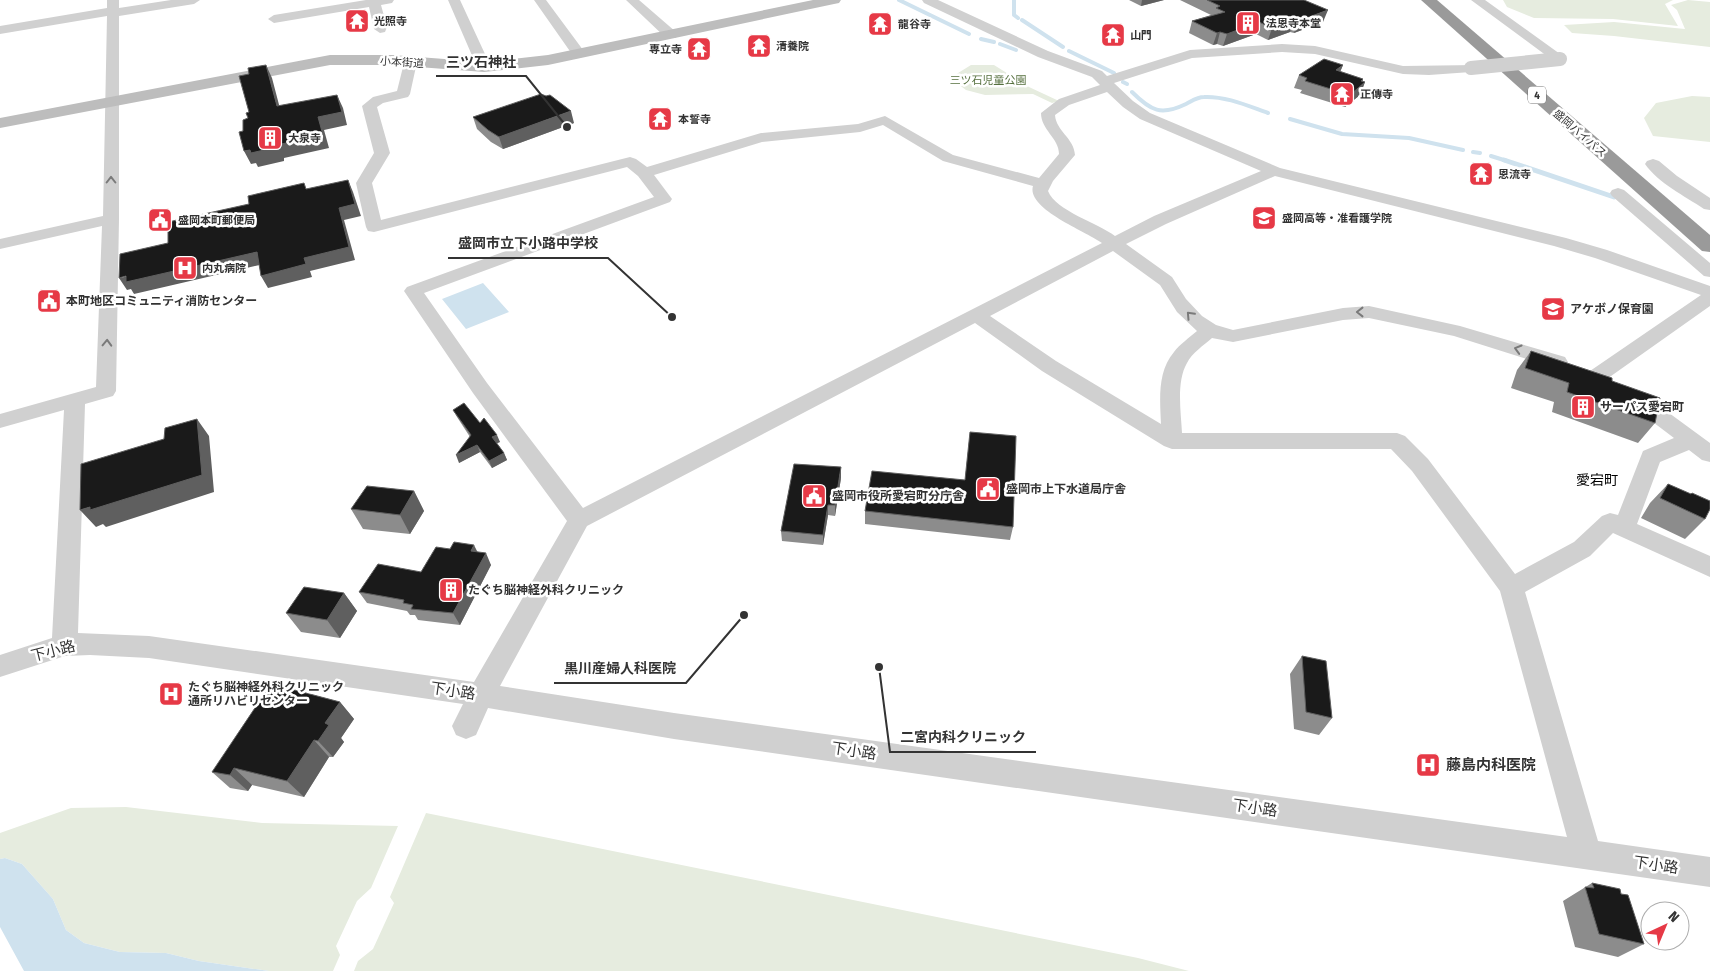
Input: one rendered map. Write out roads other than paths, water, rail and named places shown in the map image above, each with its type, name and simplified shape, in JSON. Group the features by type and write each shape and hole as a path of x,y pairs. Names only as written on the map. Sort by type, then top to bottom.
{"highway":[{"name":"盛岡バイパス","path":"1428,0 1648,176 1710,246"},
{"name":"盛岡バイパス","path":"1442,0 1710,230"}],"street":[{"path":"0,30 113,8 194,0"},
{"path":"274,19 388,0"},
{"path":"454,0 484,67"},
{"path":"540,0 579,54"},
{"path":"632,0 670,35"},
{"name":"小本街道","path":"0,123 330,60 375,60 484,67 512,66 579,54 834,0"},
{"path":"928,0 1042,54 1096,74 1128,104 1145,116 1274,171 1560,242 1601,254 1710,292"},
{"path":"1477,0 1560,59 1429,71 1403,70 1315,50 1282,48 1190,54 1141,71 1064,102 1048,113 1048,123 1068,150 1067,155 1043,184 1040,192 1047,203 1108,238 1168,283 1179,303 1208,331 1221,336 1233,336 1343,314 1369,312 1421,322 1460,332 1583,371 1614,383 1710,454"},
{"path":"373,1 382,27 380,29"},
{"path":"0,421 106,391 111,219 113,8"},
{"path":"410,62 403,94 378,100 369,106 382,153 364,183 374,227 630,162 644,173 664,199 413,291 480,388 578,520"},
{"path":"644,173 761,138 860,128 885,120 948,158 1043,184"},
{"path":"466,726 481,695 578,520 1160,220 1274,171"},
{"path":"1648,176 1672,179 1710,205"},
{"path":"1618,193 1710,272"},
{"path":"0,244 111,219"},
{"path":"1583,371 1710,298"},
{"path":"976,316 1048,366 1172,441 1397,441 1420,465 1511,588 1588,855"},
{"path":"1172,441 1173,373 1178,358 1208,331"},
{"path":"64,645 75,400"},
{"path":"1624,529 1651,457 1691,440"},
{"path":"1511,588 1582,549 1610,522 1710,567"},
{"name":"下小路","path":"0,666 64,645 90,644 148,647 481,695 674,726 1710,872"}],"water":[{"path":"483,283 509,312 466,329 442,299"},
{"path":"5,858 22,864 53,899 66,930 84,943 120,952 166,953 199,961 269,971 24,971 0,927 0,859"}],"waterway":[{"path":"899,0 969,34"},
{"path":"1014,0 1014,15 1018,18"},
{"path":"1022,20 1063,47"},
{"path":"981,39 994,42"},
{"path":"1000,44 1016,50"},
{"path":"1069,51 1114,73"},
{"path":"1123,82 1127,84"},
{"path":"1132,92 1145,104 1157,110 1170,110 1199,98 1212,97 1237,102 1268,113"},
{"path":"1290,119 1342,134 1409,138 1463,150"},
{"path":"1473,152 1480,153"},
{"path":"1491,156 1507,161"},
{"path":"1507,161 1614,197"}],"place":[{"name":"光照寺","path":"357,21"},
{"name":"法恩寺本堂","path":"1248,23"},
{"name":"龍谷寺","path":"880,24"},
{"name":"山門","path":"1113,35"},
{"name":"清養院","path":"759,46"},
{"name":"専立寺","path":"699,49"},
{"name":"正傳寺","path":"1342,94"},
{"name":"本誓寺","path":"660,119"},
{"name":"三ツ石神社","path":"567,127"},
{"name":"大泉寺","path":"270,138"},
{"name":"恩流寺","path":"1481,174"},
{"name":"盛岡高等・准看護学院","path":"1264,218"},
{"name":"盛岡本町郵便局","path":"160,220"},
{"name":"内丸病院","path":"185,268"},
{"name":"本町地区コミュニティ消防センター","path":"49,301"},
{"name":"アケボノ保育園","path":"1553,309"},
{"name":"盛岡市立下小路中学校","path":"672,317"},
{"name":"サーパス愛宕町","path":"1583,407"},
{"name":"盛岡市上下水道局庁舎","path":"988,489"},
{"name":"盛岡市役所愛宕町分庁舎","path":"814,496"},
{"name":"たぐち脳神経外科クリニック","path":"451,590"},
{"name":"黒川産婦人科医院","path":"744,615"},
{"name":"二宮内科クリニック","path":"879,667"},
{"name":"たぐち脳神経外科クリニック 通所リハビリセンター","path":"171,694"},
{"name":"藤島内科医院","path":"1428,765"}],"district":[{"name":"愛宕町","path":"1597,480"}],"park label":[{"name":"三ツ石児童公園","path":"988,80"}]}
